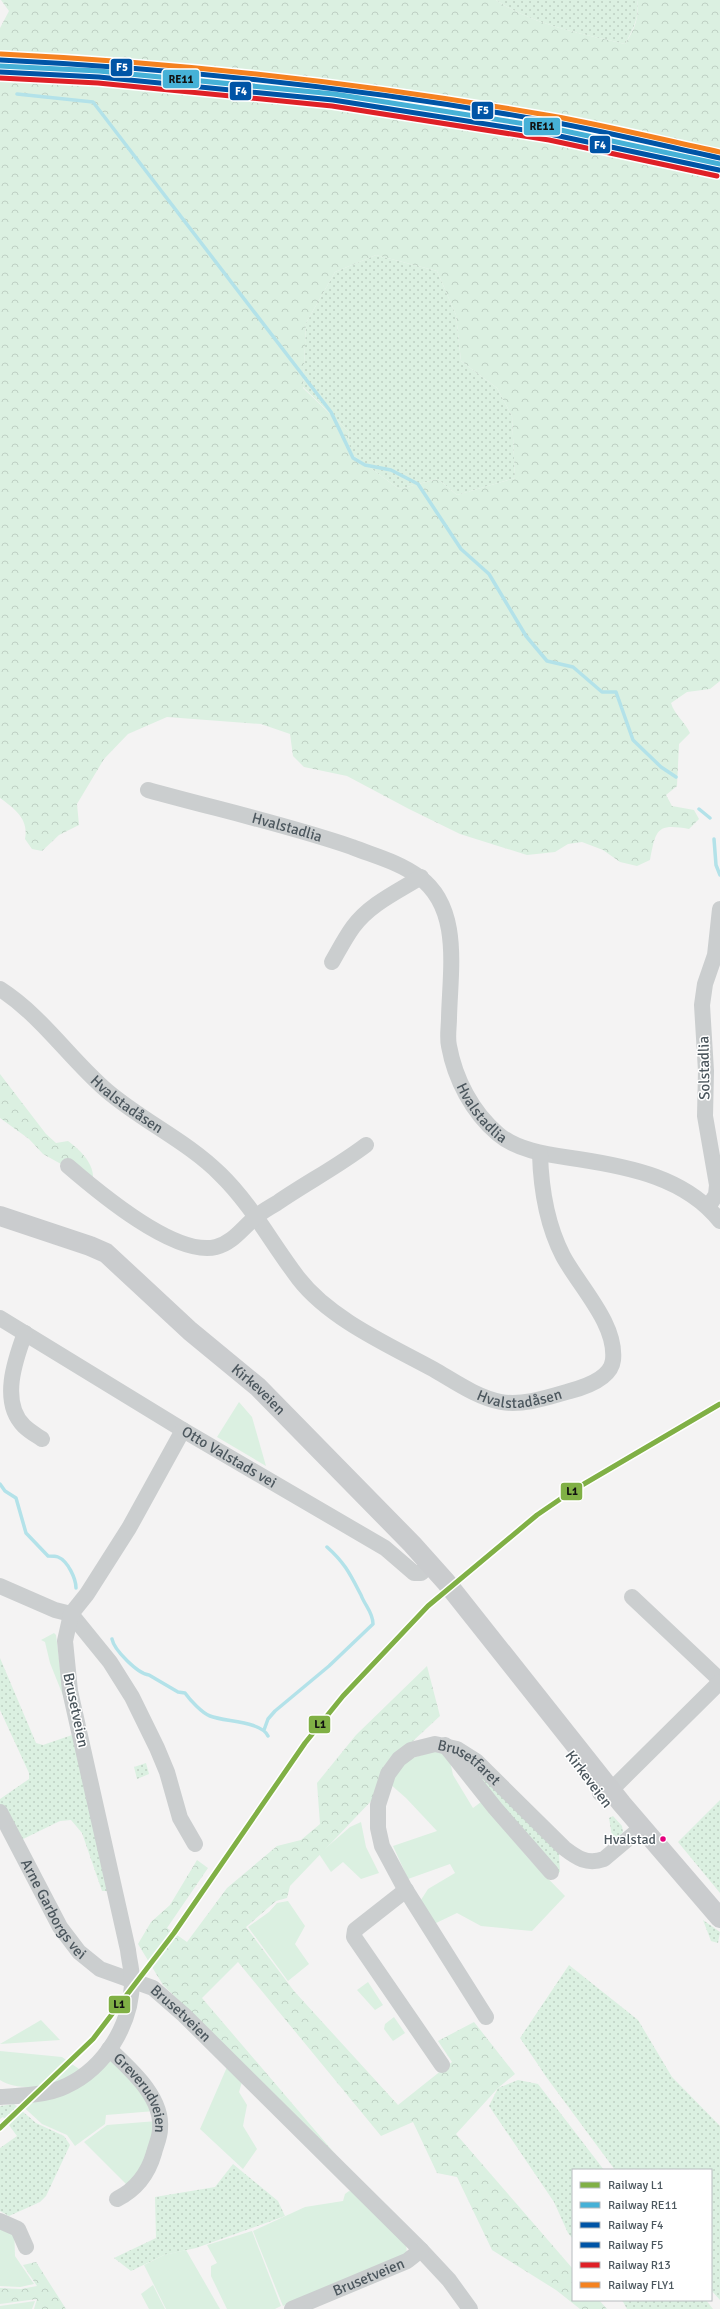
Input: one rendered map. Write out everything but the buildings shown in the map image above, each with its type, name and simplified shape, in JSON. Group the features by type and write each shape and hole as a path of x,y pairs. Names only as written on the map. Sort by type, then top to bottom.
{"main road":[{"name":"Kirkeveien","path":"0,1216 90,1246 115,1260 190,1331 258,1387 382,1512 431,1564 606,1788 637,1831 704,1912 720,1923"},
{"name":"Kirkeveien","path":"637,1831 720,1918"}],"street":[{"name":"Hvalstadlia","path":"148,790 303,830 399,864 421,878 437,894 448,918 451,947 448,1044 455,1070 464,1092 479,1114 499,1135 540,1154 625,1167 656,1176 675,1185 708,1207"},
{"path":"332,962 353,927 364,915 378,903 421,878"},
{"name":"Solstadlia","path":"708,1207 716,1195 717,1184 704,1116 706,1071 702,1005 705,984 715,955 720,909"},
{"name":"Hvalstadåsen","path":"0,989 13,997 44,1026 106,1090 218,1172 237,1192 256,1217 300,1280 323,1303 345,1319 481,1396 503,1402 522,1402 553,1396 596,1381 606,1373 613,1362 612,1342 605,1323 564,1257 553,1231 540,1177 540,1154"},
{"path":"68,1166 107,1200 149,1226 187,1246 205,1248 216,1247 232,1238 256,1217 339,1166 366,1145"},
{"path":"708,1207 720,1222"},
{"name":"Otto Valstads vei","path":"0,1318 183,1430 385,1548 414,1573 421,1573 431,1564"},
{"path":"25,1333 5,1372 14,1411 23,1426 42,1439"},
{"name":"Brusetveien","path":"183,1430 129,1528 71,1614 65,1641 70,1691 128,1950 132,1980 154,1988 184,2016 421,2250 449,2280 470,2309"},
{"path":"0,1586 56,1610 71,1614 110,1662 132,1697 157,1748 167,1772 180,1818 194,1844"},
{"path":"606,1788 637,1765 720,1681 632,1597"},
{"name":"Brusetfaret","path":"486,2017 406,1890 382,1846 378,1828 378,1805 388,1774 399,1759 411,1750 424,1745 445,1745 467,1753 564,1848 579,1860 596,1862 604,1859 637,1831"},
{"path":"445,1745 495,1808 551,1872"},
{"name":"Arne Garborgs vei","path":"0,1812 60,1927 79,1952 100,1968 114,1976 132,1980"},
{"path":"406,1890 355,1930 354,1937 442,2066"},
{"name":"Greverudveien","path":"0,2097 15,2096 65,2087 96,2068 109,2049 127,2013 132,1980"},
{"name":"Greverudveien","path":"109,2049 141,2082 154,2101 160,2115 160,2130 150,2166 140,2182 128,2193 117,2199"},
{"path":"0,2221 18,2228 26,2248"},
{"name":"Brusetveien","path":"292,2309 407,2261 421,2250"}],"green space":[{"path":"1,0 496,0 510,9 558,28 625,44 636,23 638,12 637,0 720,0 720,681 710,689 687,692 671,703 672,707 690,733 679,744 677,786 666,795 672,806 694,810 699,819 689,829 670,827 659,831 656,835 650,860 637,866 620,862 603,850 582,842 568,844 555,852 527,855 460,834 347,776 304,767 293,756 290,734 261,724 167,717 128,734 104,759 77,804 79,825 59,835 42,851 32,849 25,839 25,826 20,815 0,798 0,28 9,11","holes":["376,255 437,271 456,315 461,361 497,388 512,416 515,478 457,495 438,479 399,489 350,453 348,431 303,388 306,323 335,272"]},
{"path":"496,0 637,0 638,12 633,28 625,44 558,28 510,9"},
{"path":"376,255 437,271 456,315 461,361 497,388 512,416 515,478 457,495 438,479 399,489 350,453 348,431 303,387 306,323 335,272"},
{"path":"0,1074 46,1134 56,1143 68,1141 81,1152 91,1167 93,1178 88,1179 43,1154 29,1139 0,1118"},
{"path":"239,1402 252,1417 266,1466 217,1437"},
{"path":"54,1633 56,1635 64,1698 50,1663 45,1642 41,1640"},
{"path":"0,1658 36,1743 43,1745 75,1734 110,1891 102,1891 82,1833 71,1820 60,1821 19,1841 0,1805 0,1799 29,1779 29,1773 0,1710"},
{"path":"427,1666 440,1716 401,1752 375,1797 290,1886 287,1898 276,1901 246,1927 294,1991 398,2105 452,2062 438,2041 474,2022 515,2074 498,2088 456,2134 572,2268 572,2301 600,2301 607,2309 580,2309 556,2290 492,2250 457,2177 437,2173 413,2122 381,2136 238,1962 202,1998 337,2156 163,1985 138,1944 151,1922 170,1905 197,1860 208,1868 167,1928 187,1942 227,1888 277,1846 301,1840 320,1824 317,1783 356,1735"},
{"path":"435,1751 444,1754 450,1761 453,1775 473,1808 481,1802 529,1859 565,1896 532,1931 481,1926 457,1913 434,1924 419,1903 428,1889 455,1873 450,1864 408,1879 393,1846 437,1831 406,1798 390,1784 406,1760"},
{"path":"460,1755 559,1853 560,1872 557,1873"},
{"path":"146,1763 149,1774 137,1779 134,1767"},
{"path":"720,1800 720,1893 678,1842"},
{"path":"613,1816 622,1826 623,1832 617,1838 612,1836 609,1818"},
{"path":"361,1822 366,1847 379,1873 361,1879 343,1862 331,1872 319,1854 350,1827"},
{"path":"288,1901 305,1926 295,1944 309,1964 288,1981 248,1927 269,1912 277,1903"},
{"path":"703,1920 720,1932 718,1943 711,1941"},
{"path":"569,1965 638,2020 672,2077 720,2126 720,2300 712,2291 712,2169 614,2169 547,2078 520,2038"},
{"path":"368,1982 383,2005 375,2010 357,1990"},
{"path":"394,2017 405,2033 393,2041 384,2029 385,2024"},
{"path":"41,2020 60,2040 0,2044"},
{"path":"0,2051 62,2057 79,2069 71,2078 61,2083 34,2087 15,2086 0,2080"},
{"path":"110,2060 120,2064 155,2111 106,2115 105,2124 75,2146 67,2135 42,2124 17,2101"},
{"path":"227,2067 242,2082 239,2092 247,2105 243,2126 257,2149 243,2169 200,2129"},
{"path":"518,2080 538,2084 603,2169 572,2169 572,2238 568,2233 554,2202 489,2106 498,2088"},
{"path":"14,2104 36,2123 64,2136 70,2145 46,2196 40,2202 9,2216 0,2211 0,2148 17,2136 3,2117 0,2119 0,2106"},
{"path":"157,2121 148,2160 129,2187 84,2142 107,2125"},
{"path":"233,2164 278,2201 285,2216 196,2248 164,2255 131,2271 114,2258 156,2238 155,2197 215,2187"},
{"path":"349,2191 353,2192 406,2243 407,2254 283,2306 253,2231 305,2207 343,2201 345,2194"},
{"path":"0,2222 14,2223 15,2256 34,2284 20,2287 0,2286"},
{"path":"252,2231 281,2306 275,2309 227,2309 211,2276 211,2266 217,2263 207,2245"},
{"path":"186,2250 220,2309 166,2309 144,2265 164,2255"},
{"path":"36,2262 66,2309 34,2309 37,2299 0,2304 0,2288 21,2289 37,2286 23,2265"},
{"path":"153,2285 165,2309 149,2309 141,2294"},
{"path":"35,2301 32,2309 0,2309 0,2306"},
{"path":"623,2301 707,2301 713,2309 627,2309"}],"waterway":[{"path":"17,94 93,102 331,412 353,458 365,465 391,470 418,484 461,549 489,574 526,636 547,661 573,667 602,692 616,692 633,740 661,767 676,777"},
{"path":"699,809 710,818"},
{"path":"714,839 716,865 720,875"},
{"path":"0,1484 5,1491 16,1498 26,1533 48,1556 57,1557 65,1562 73,1575 76,1588"},
{"path":"264,1730 268,1719 275,1711 329,1666 373,1624 370,1612 350,1575 343,1564 327,1547"},
{"path":"112,1639 117,1649 133,1666 144,1674 149,1675 178,1692 185,1693 203,1712 217,1718 258,1727 268,1736"}],"rail line":[{"name":"FLY1","path":"1,54 209,69 278,76 415,94 552,116 720,152"},
{"name":"F5","path":"0,60 139,69 346,90 484,110 552,122 720,158"},
{"name":"RE11","path":"0,66 99,71 334,94 551,128 720,164"},
{"name":"F4","path":"0,72 99,77 333,100 550,134 719,170"},
{"name":"R13","path":"0,78 98,83 332,106 549,140 717,176"},
{"name":"L1","path":"0,2128 93,2039 174,1933 305,1743 343,1696 428,1606 537,1515 572,1491 720,1404"}],"place":[{"name":"Hvalstad","path":"663,1839"}]}
